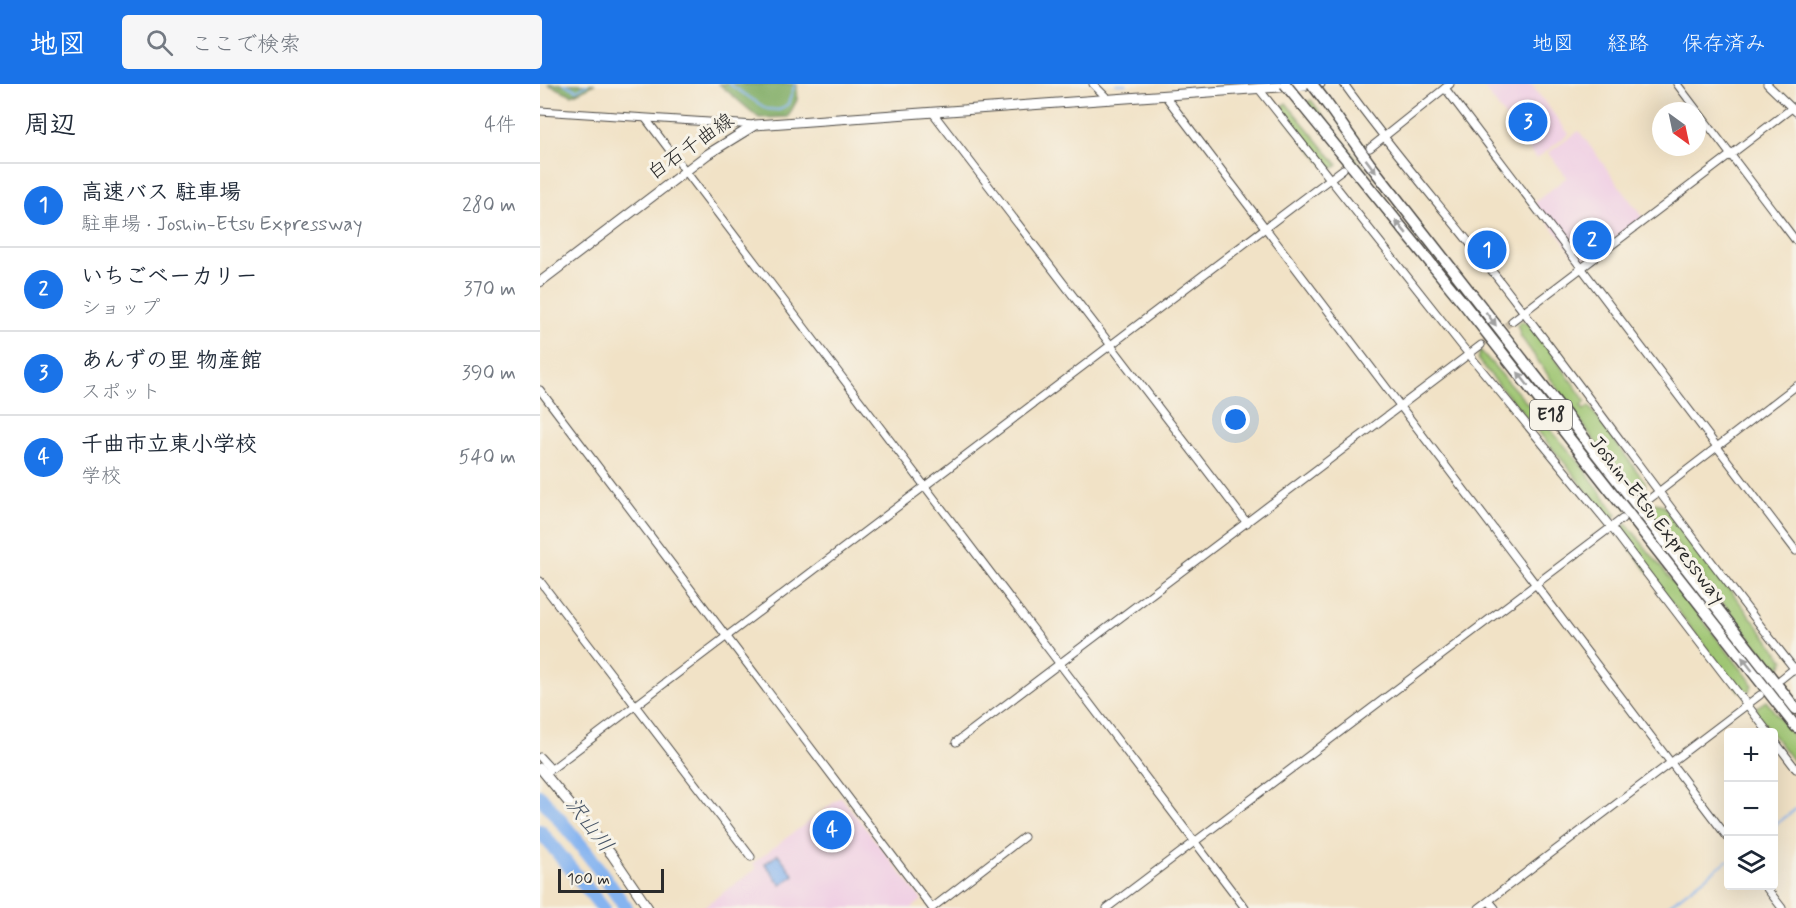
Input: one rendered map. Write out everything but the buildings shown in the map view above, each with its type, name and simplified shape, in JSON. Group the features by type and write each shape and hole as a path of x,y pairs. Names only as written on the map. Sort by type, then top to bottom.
{"highway":[{"name":"Joshin-Etsu Expressway","path":"1285,84 1471,313 1796,727"},
{"name":"Joshin-Etsu Expressway","path":"1312,84 1369,163 1796,709"}],"main road":[{"name":"白石千曲線","path":"540,282 714,149 755,125 1320,84"},
{"path":"546,770 612,855 648,908"}],"street":[{"path":"1093,84 1109,100"},
{"path":"1344,84 1383,138 1524,312 1657,493 1795,669 1781,679"},
{"path":"1677,84 1796,241"},
{"path":"1512,321 1730,155 1795,110 1767,84"},
{"path":"1370,147 1448,86 1581,268 1796,550"},
{"path":"1259,89 1469,354 1611,527 1765,728"},
{"path":"1166,96 1727,836"},
{"path":"540,111 755,125"},
{"path":"933,113 1247,523"},
{"path":"646,119 1245,908"},
{"path":"540,757 546,770 635,706 1343,169"},
{"path":"956,742 1481,345"},
{"path":"1643,504 1796,386"},
{"path":"540,390 932,908 1024,837"},
{"path":"1107,908 1622,519"},
{"path":"541,583 751,857"},
{"path":"1479,908 1760,695"},
{"path":"1778,747 1796,770"},
{"path":"1769,890 1782,908"},
{"path":"1489,900 1495,908"}],"shaded area":[{"path":"1481,84 1531,84 1569,134 1536,159"},
{"path":"1579,131 1643,218 1580,263 1534,203 1567,177 1548,153"},
{"path":"841,797 922,900 912,908 702,908 756,869 753,863"}],"green space":[{"path":"547,84 595,84 572,95"},
{"path":"719,84 797,84 797,100 788,117 759,118"},
{"path":"1311,100 1368,174 1365,176 1306,103"},
{"path":"1286,103 1338,165 1334,168 1324,165 1283,116 1283,106"},
{"path":"1521,321 1532,325 1586,402 1581,406 1584,410 1589,406 1645,482 1646,490 1641,496 1599,447 1521,337 1517,324"},
{"path":"1480,350 1579,462 1617,515 1611,518 1605,516 1568,467 1478,360"},
{"path":"1655,503 1663,505 1722,580 1719,582 1724,582 1784,660 1776,670 1649,509"},
{"path":"1627,524 1750,680 1752,686 1749,691 1739,691 1620,535 1620,529"},
{"path":"1766,701 1796,739 1796,765 1778,741 1778,728 1768,728 1757,714 1757,707"}],"water":[{"path":"778,854 794,875 781,885 765,864"}],"waterway":[{"path":"565,84 577,90 587,84"},
{"path":"729,84 767,109 779,110 788,104 795,84"},
{"path":"1116,84 1126,84"},
{"name":"沢山川","path":"540,796 588,854 626,908"},
{"path":"1778,823 1796,809"},
{"path":"540,831 603,908"},
{"path":"1665,908 1724,863"}],"tunnel":[{"path":"1481,345 1512,321"}],"place":[{"name":"あんずの里 物産館","path":"1528,122"},
{"name":"いちごベーカリー","path":"1592,240"},
{"name":"高速バス 駐車場","path":"1487,250"},
{"name":"千曲市立東小学校","path":"832,830"}]}
